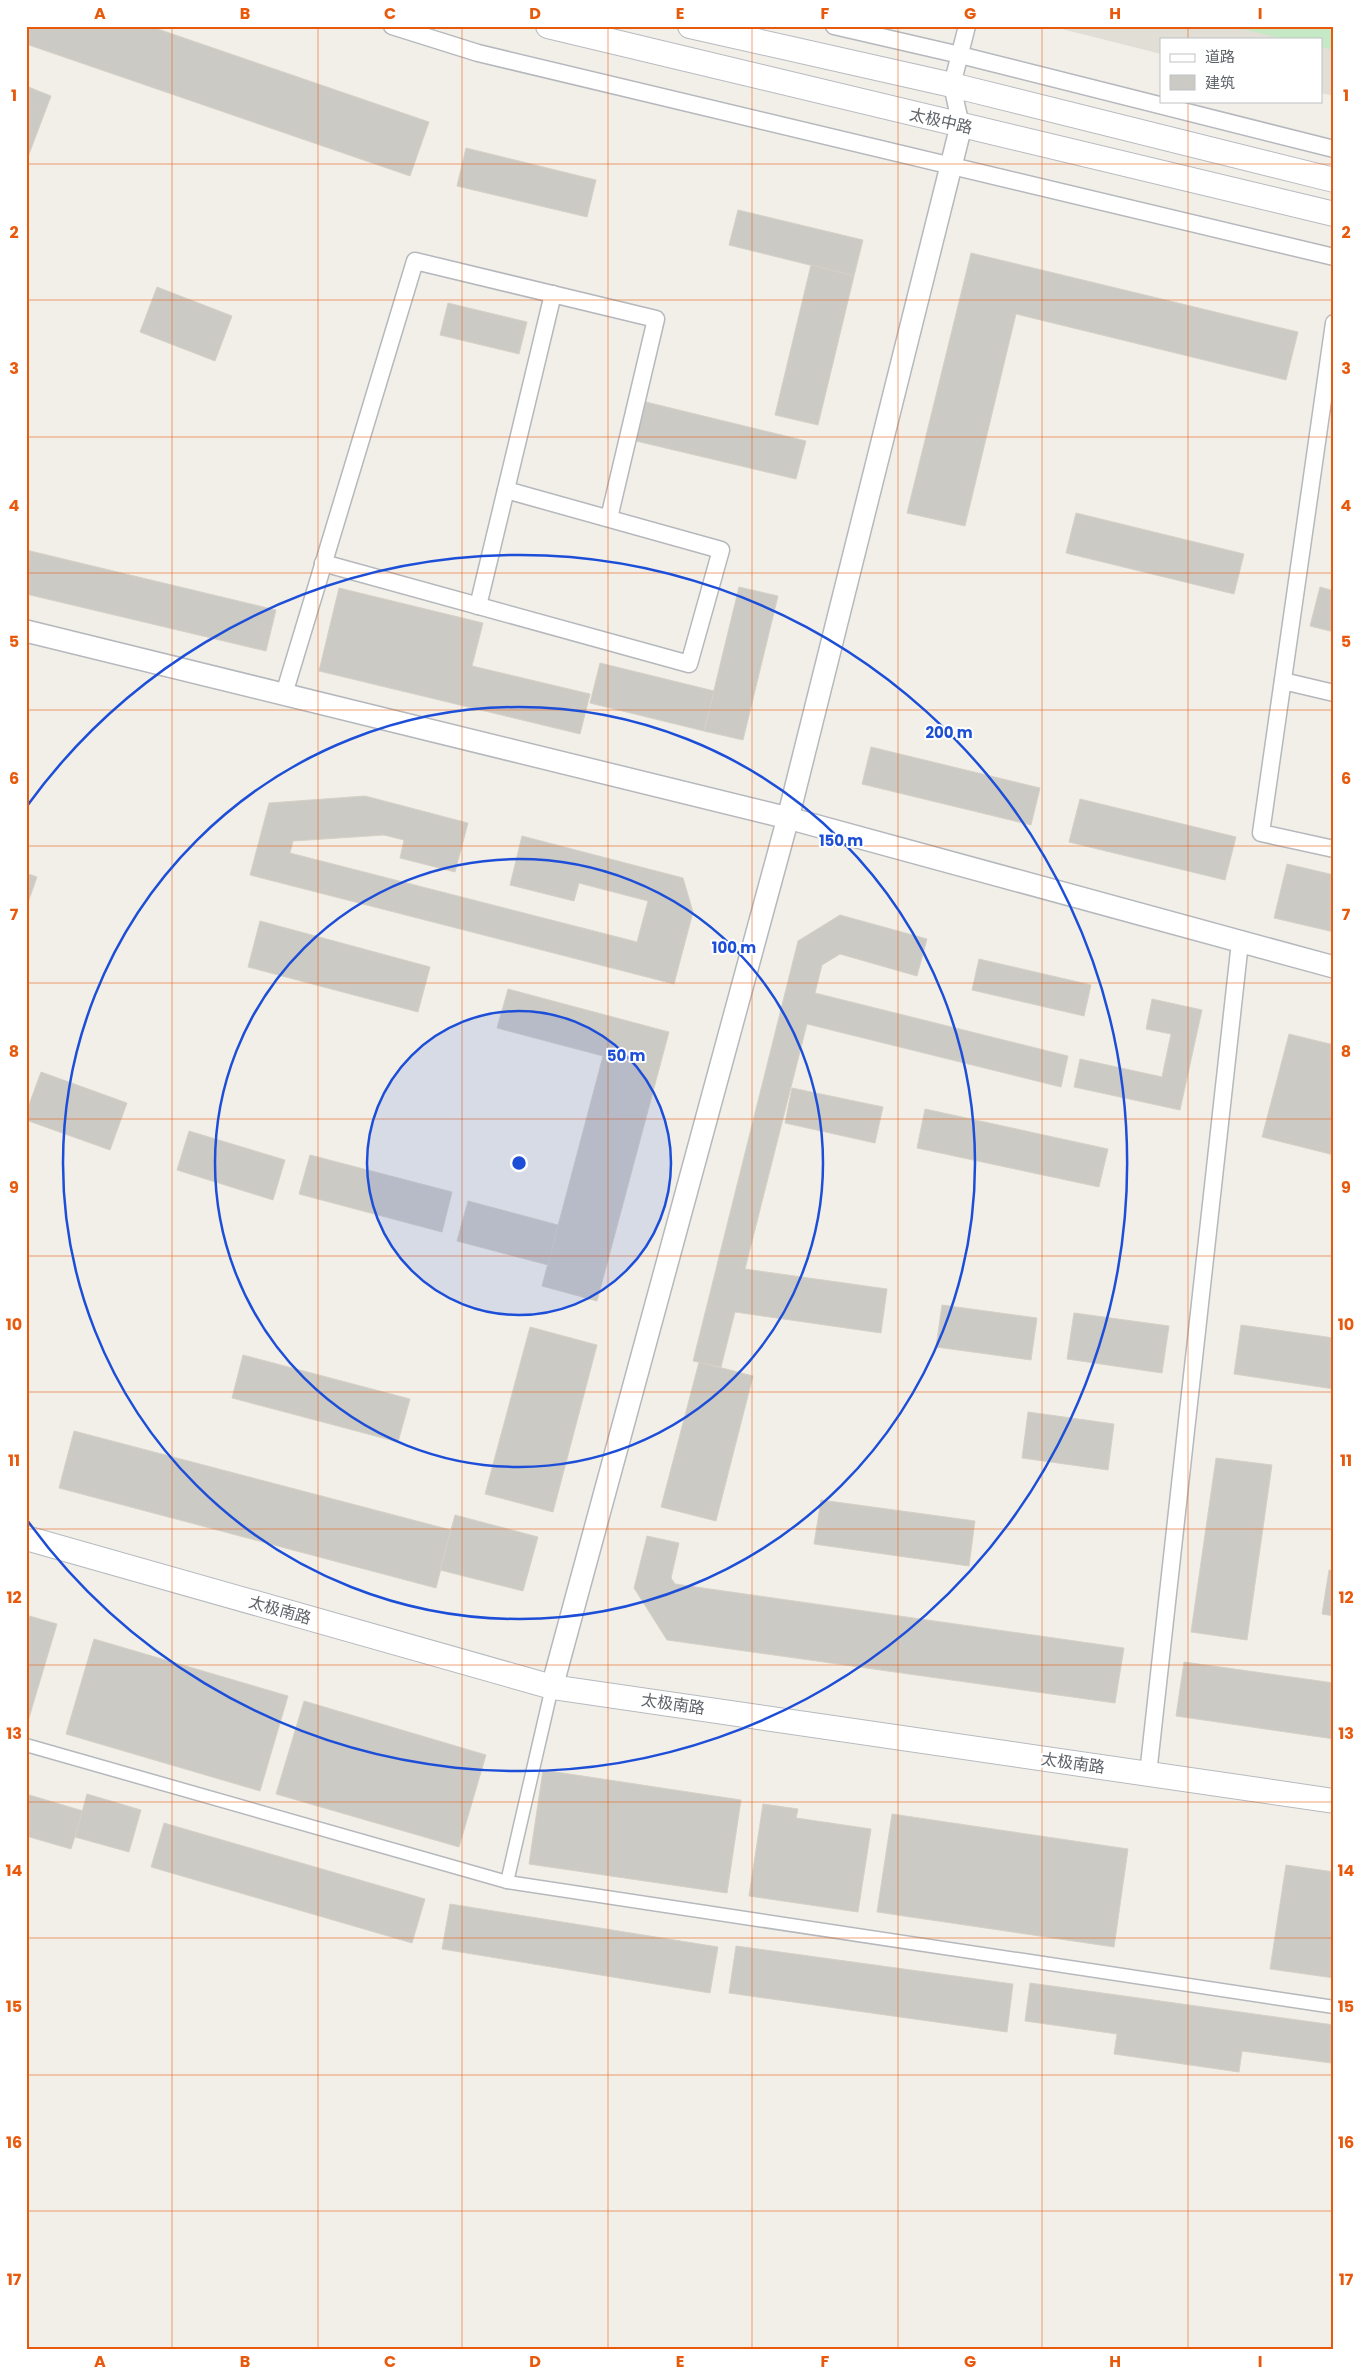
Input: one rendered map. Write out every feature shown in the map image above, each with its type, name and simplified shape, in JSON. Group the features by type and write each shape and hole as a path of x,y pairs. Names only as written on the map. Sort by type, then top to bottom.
{"main road":[{"name":"太极中路","path":"548,26 1334,214"},
{"path":"690,26 952,85 1334,180"},
{"name":"太极南路","path":"26,1538 552,1687 1334,1801"}],"street":[{"path":"392,26 478,53 1334,258"},
{"path":"834,26 960,55 1334,149"},
{"path":"507,1882 552,1687 788,818 961,126 952,85 967,26"},
{"path":"284,694 414,261 656,319 609,518"},
{"path":"478,606 553,294"},
{"path":"1334,322 1261,833 1334,850"},
{"path":"323,563 689,664 721,550 506,490"},
{"path":"26,631 788,818 1334,967"},
{"path":"1283,681 1334,693"},
{"path":"1148,1774 1240,942"},
{"path":"26,1745 507,1882 1334,2007"}],"shaded area":[{"path":"1050,26 1334,26 1334,96 1322,93 1322,38 1160,38 1160,54"}],"green space":[{"path":"1230,26 1334,26 1334,50 1322,47 1322,38 1280,38"}],"building":[{"path":"26,26 149,26 429,122 410,176 26,44"},
{"path":"26,86 51,96 26,162"},
{"path":"466,148 596,180 587,217 457,186"},
{"path":"738,210 863,240 854,276 729,245"},
{"path":"971,253 1298,332 1286,380 1016,314 965,526 907,513"},
{"path":"811,265 854,276 818,425 775,415"},
{"path":"157,287 232,316 215,361 140,332"},
{"path":"448,303 527,322 519,354 440,335"},
{"path":"1334,380 1334,406 1328,405"},
{"path":"646,402 806,441 796,479 636,441"},
{"path":"1076,513 1244,554 1234,594 1066,553"},
{"path":"26,550 276,610 266,651 26,594"},
{"path":"739,587 778,596 743,740 704,731"},
{"path":"1320,587 1334,591 1334,632 1310,626"},
{"path":"339,588 483,623 472,666 590,694 580,734 319,671"},
{"path":"600,663 714,691 704,731 590,703"},
{"path":"871,747 1040,788 1031,825 862,784"},
{"path":"365,796 468,823 455,872 400,858 404,840 384,835 293,841 290,853 637,942 648,901 579,883 574,901 510,885 522,836 683,878 693,912 674,984 250,875 269,803"},
{"path":"1080,799 1236,837 1225,880 1069,842"},
{"path":"1287,864 1334,875 1334,932 1274,918"},
{"path":"26,873 37,877 26,908"},
{"path":"840,915 927,939 917,976 840,954 822,965 815,993 1068,1056 1061,1087 807,1024 745,1269 887,1289 881,1333 735,1312 721,1367 693,1361 798,941"},
{"path":"260,921 430,967 418,1012 248,967"},
{"path":"979,959 1091,985 1084,1016 972,990"},
{"path":"508,989 669,1032 597,1301 542,1286 603,1056 497,1028"},
{"path":"1152,999 1202,1010 1180,1110 1074,1087 1080,1059 1162,1077 1171,1034 1146,1029"},
{"path":"1289,1034 1334,1045 1334,1155 1262,1137"},
{"path":"41,1072 127,1103 110,1150 26,1120 26,1113"},
{"path":"792,1088 883,1107 875,1143 785,1123"},
{"path":"925,1109 1108,1149 1099,1187 917,1148"},
{"path":"189,1131 285,1160 273,1200 177,1170"},
{"path":"310,1155 452,1192 442,1232 299,1194"},
{"path":"468,1201 558,1225 548,1265 457,1241"},
{"path":"942,1305 1037,1318 1031,1360 936,1347"},
{"path":"1074,1313 1169,1326 1162,1373 1067,1359"},
{"path":"1241,1325 1334,1338 1334,1389 1234,1374"},
{"path":"530,1327 597,1345 553,1512 485,1494"},
{"path":"243,1355 410,1399 398,1442 232,1398"},
{"path":"699,1362 753,1376 716,1521 661,1507"},
{"path":"1028,1412 1114,1424 1108,1470 1022,1458"},
{"path":"74,1431 451,1530 436,1588 59,1488"},
{"path":"1216,1458 1272,1465 1247,1640 1191,1632"},
{"path":"821,1500 975,1521 969,1566 814,1544"},
{"path":"455,1515 538,1537 523,1591 440,1570"},
{"path":"647,1536 679,1543 671,1578 675,1584 1124,1648 1115,1703 667,1640 634,1588"},
{"path":"1329,1570 1334,1570 1334,1616 1322,1614"},
{"path":"26,1615 57,1624 28,1721 26,1721"},
{"path":"94,1639 288,1696 260,1791 66,1734"},
{"path":"1184,1662 1334,1683 1334,1739 1176,1716"},
{"path":"304,1701 486,1755 459,1847 276,1794"},
{"path":"543,1770 741,1800 727,1893 529,1864"},
{"path":"26,1794 83,1811 71,1849 26,1836"},
{"path":"87,1794 141,1810 129,1852 75,1837"},
{"path":"763,1804 798,1809 796,1818 871,1829 858,1912 749,1896"},
{"path":"892,1814 1128,1849 1114,1947 877,1912"},
{"path":"164,1823 425,1899 412,1943 151,1867"},
{"path":"1286,1865 1334,1872 1334,1978 1270,1969"},
{"path":"450,1904 718,1947 710,1993 442,1949"},
{"path":"736,1946 1013,1984 1007,2032 729,1993"},
{"path":"1030,1983 1334,2025 1331,2063 1242,2051 1239,2072 1114,2054 1117,2034 1025,2021"}]}
